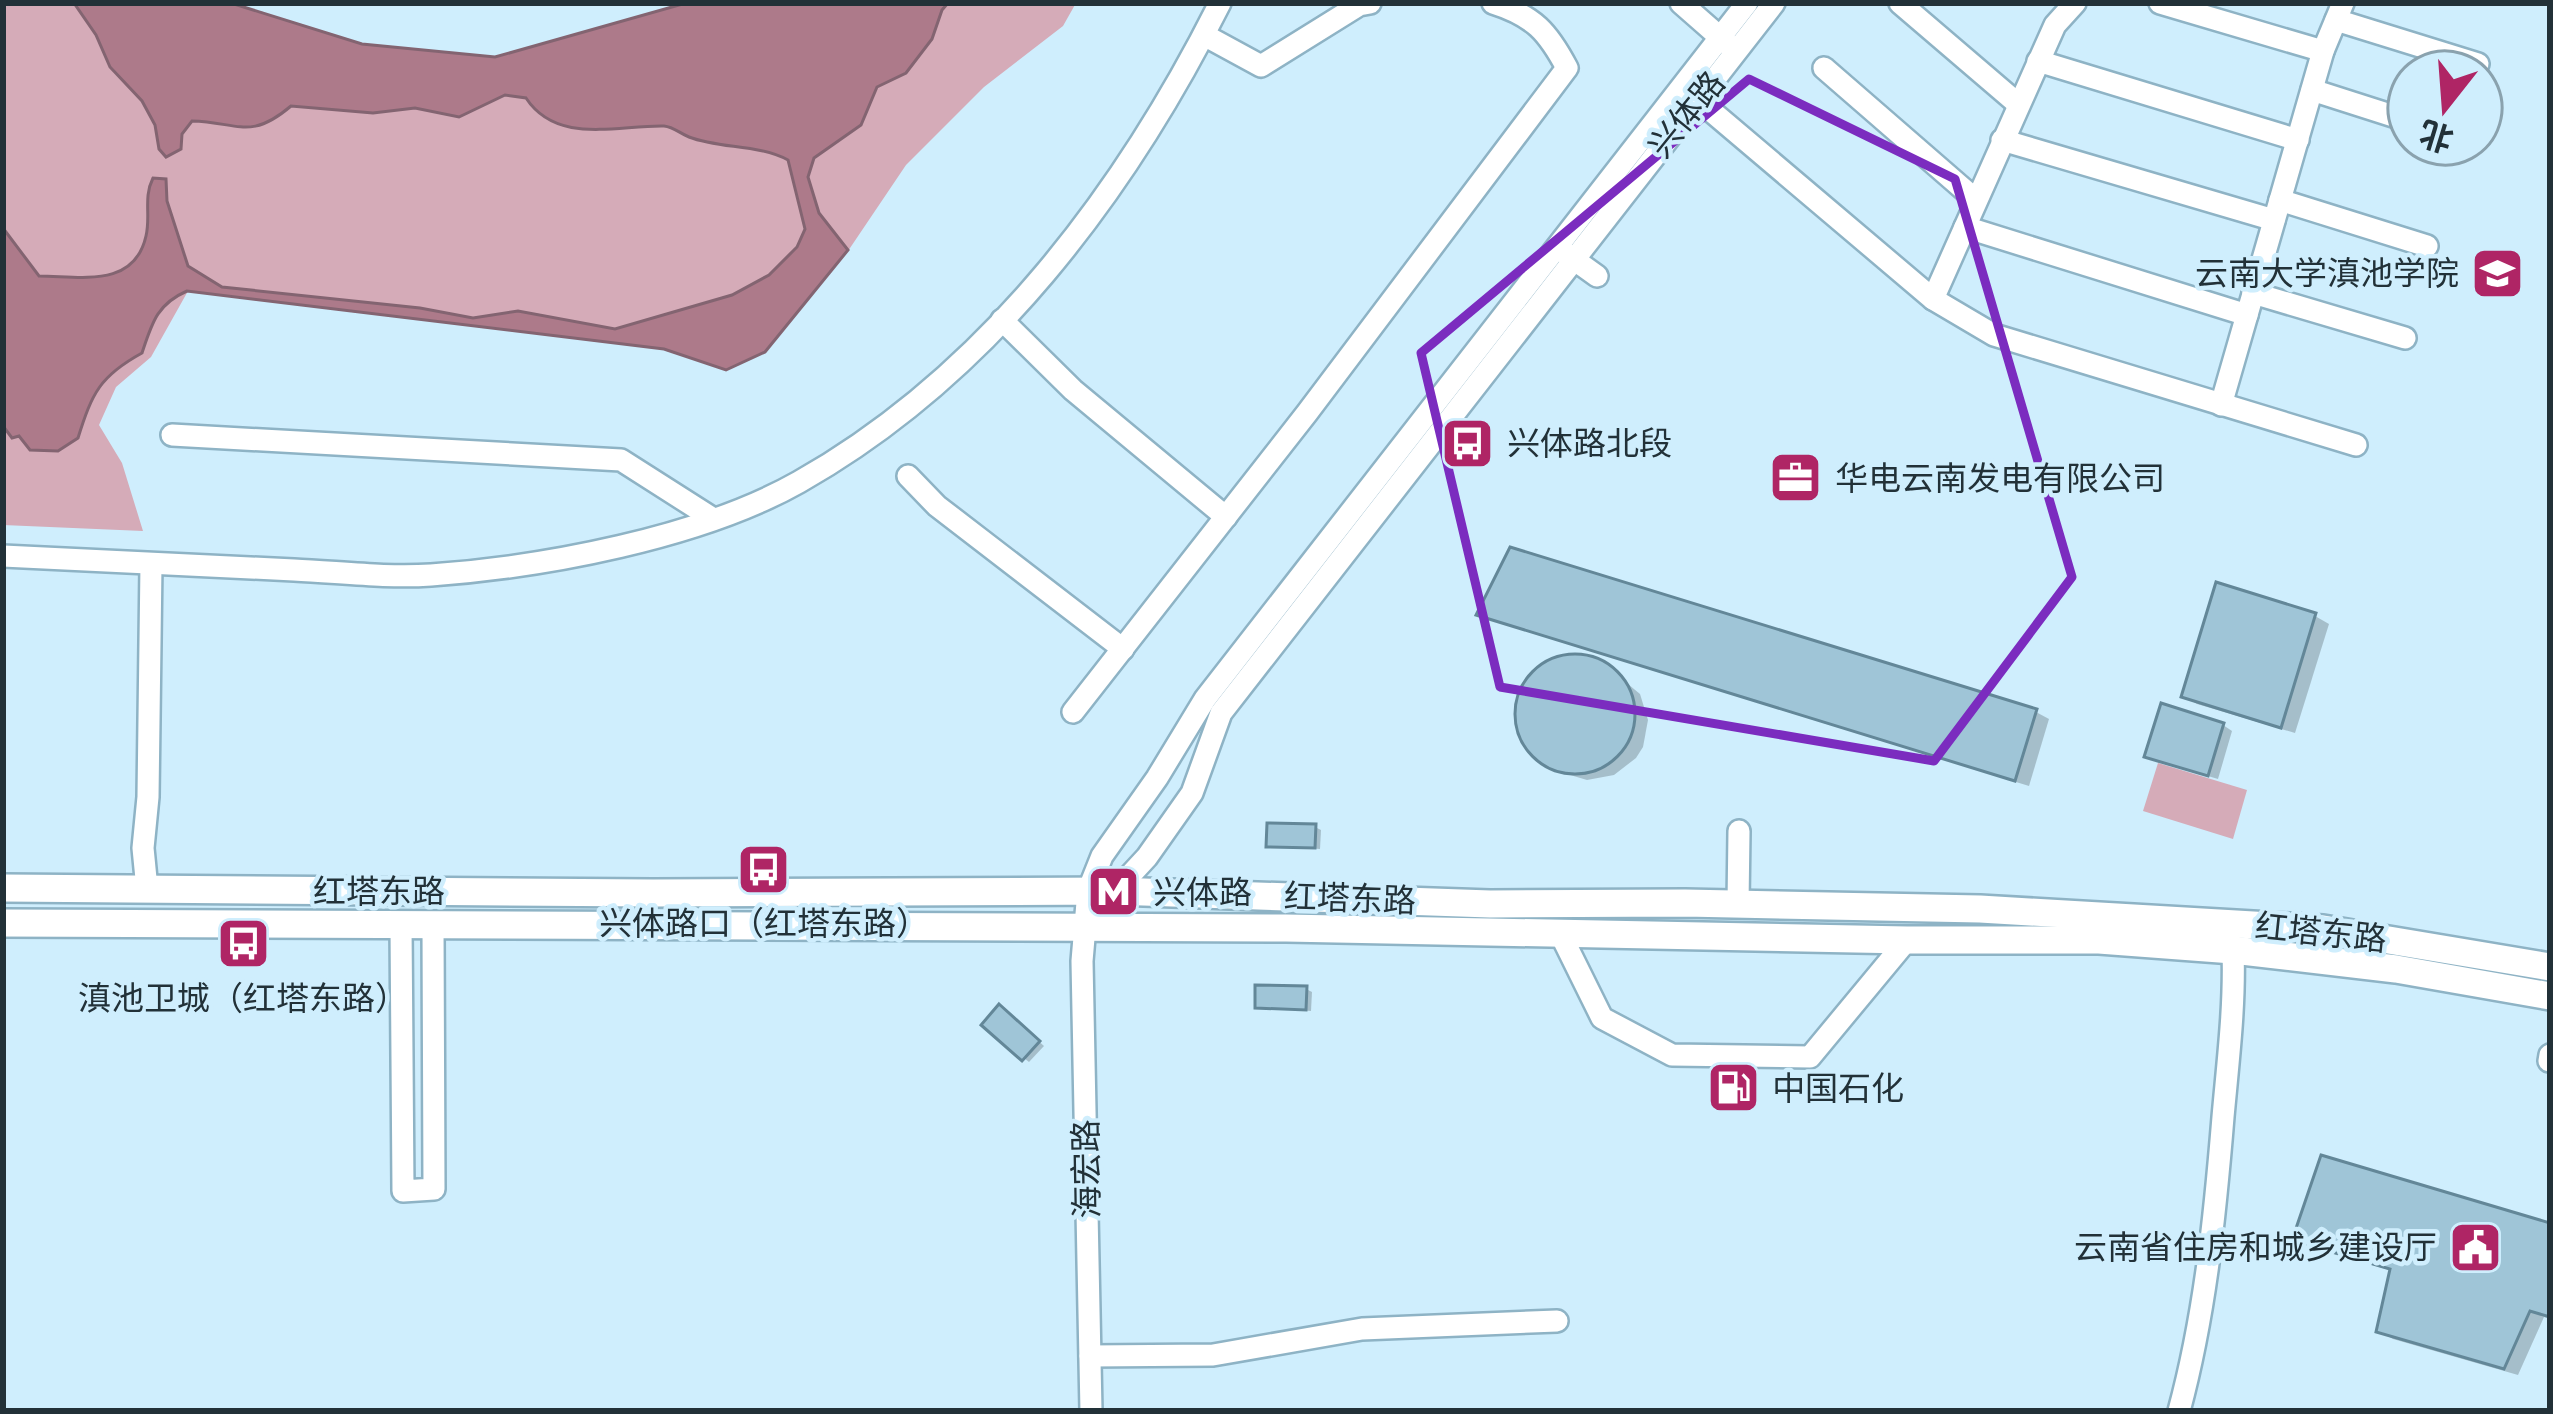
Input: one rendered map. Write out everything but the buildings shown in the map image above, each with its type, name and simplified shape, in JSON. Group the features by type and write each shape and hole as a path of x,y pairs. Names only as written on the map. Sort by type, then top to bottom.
{"main road":[{"name":"红塔东路","path":"3,888 1101,891 1490,904 1980,909 2324,929 2550,967"},
{"name":"红塔东路","path":"3,923 1087,927 2099,940 2396,969 2550,995"}],"street":[{"path":"3,556 426,576 531,564 692,527 797,483 888,422 977,348 1088,223 1154,124 1220,3"},
{"path":"1204,35 1261,66 1359,5 1370,3"},
{"path":"1073,712 1567,68 1548,33 1493,3"},
{"path":"1681,3 1728,44"},
{"name":"兴体路","path":"1101,891 1147,857 1192,793 1221,713 1563,252 1697,99 1747,3"},
{"name":"兴体路","path":"1087,927 1101,891 1102,856 1205,699 1728,44 1774,3"},
{"path":"1900,3 2018,104"},
{"path":"1933,299 2038,61 2052,14 2075,3"},
{"path":"2160,3 2324,51"},
{"path":"2221,405 2312,90 2340,12 2436,48"},
{"path":"2038,61 2298,140"},
{"path":"1824,68 1976,200"},
{"path":"2312,90 2385,113"},
{"path":"1697,99 1933,299 1994,335 2356,445"},
{"path":"2002,140 2427,246"},
{"path":"1965,226 2250,304 2405,338"},
{"path":"1563,252 1597,276"},
{"path":"1002,320 1073,390 1226,517"},
{"path":"172,435 621,460 712,518"},
{"path":"908,476 937,506 1123,650"},
{"path":"147,889 143,848 151,564"},
{"path":"1738,904 1739,831"},
{"path":"401,925 403,1191 434,1190 433,925"},
{"name":"海宏路","path":"1087,927 1082,961 1091,1411"},
{"path":"1560,933 1602,1018 1672,1055 1810,1057 1907,940"},
{"path":"2179,1411 2195,1353 2216,1198 2234,950"},
{"path":"1090,1356 1213,1355 1362,1329 1557,1321"}],"highlighted area":[{"path":"1749,79 1955,179 2072,577 1934,761 1500,687 1421,353"}],"shaded area":[{"path":"3,3 231,3 362,44 495,57 686,3 1076,3 1063,26 984,87 906,165 848,251 765,352 726,370 664,349 188,291 151,357 116,387 99,425 122,463 143,531 3,525"},
{"path":"74,3 231,3 362,44 495,57 686,3 948,3 932,39 906,73 877,87 861,125 814,158 808,177 819,213 848,250 765,352 726,370 664,349 187,291 162,308 142,353 100,387 78,438 58,451 30,450 3,426 3,228 39,276 118,272 140,253 153,178 166,179 167,201 188,266 222,287 473,318 518,311 615,329 732,295 769,275 797,247 805,229 788,160 764,151 701,141 664,126 571,127 539,113 526,98 505,95 459,117 415,108 373,113 291,106 254,126 192,121 182,134 181,149 166,157 142,101 110,67"},
{"path":"2158,763 2247,790 2233,839 2143,811"}],"place":[{"name":"云南大学滇池学院","path":"2498,273"},
{"name":"兴体路北段","path":"1468,443"},
{"name":"华电云南发电有限公司","path":"1796,478"},
{"name":"兴体路口（红塔东路）","path":"764,869"},
{"name":"兴体路","path":"1114,892"},
{"name":"滇池卫城（红塔东路）","path":"243,944"},
{"name":"中国石化","path":"1733,1088"},
{"name":"云南省住房和城乡建设厅","path":"2476,1247"}]}
